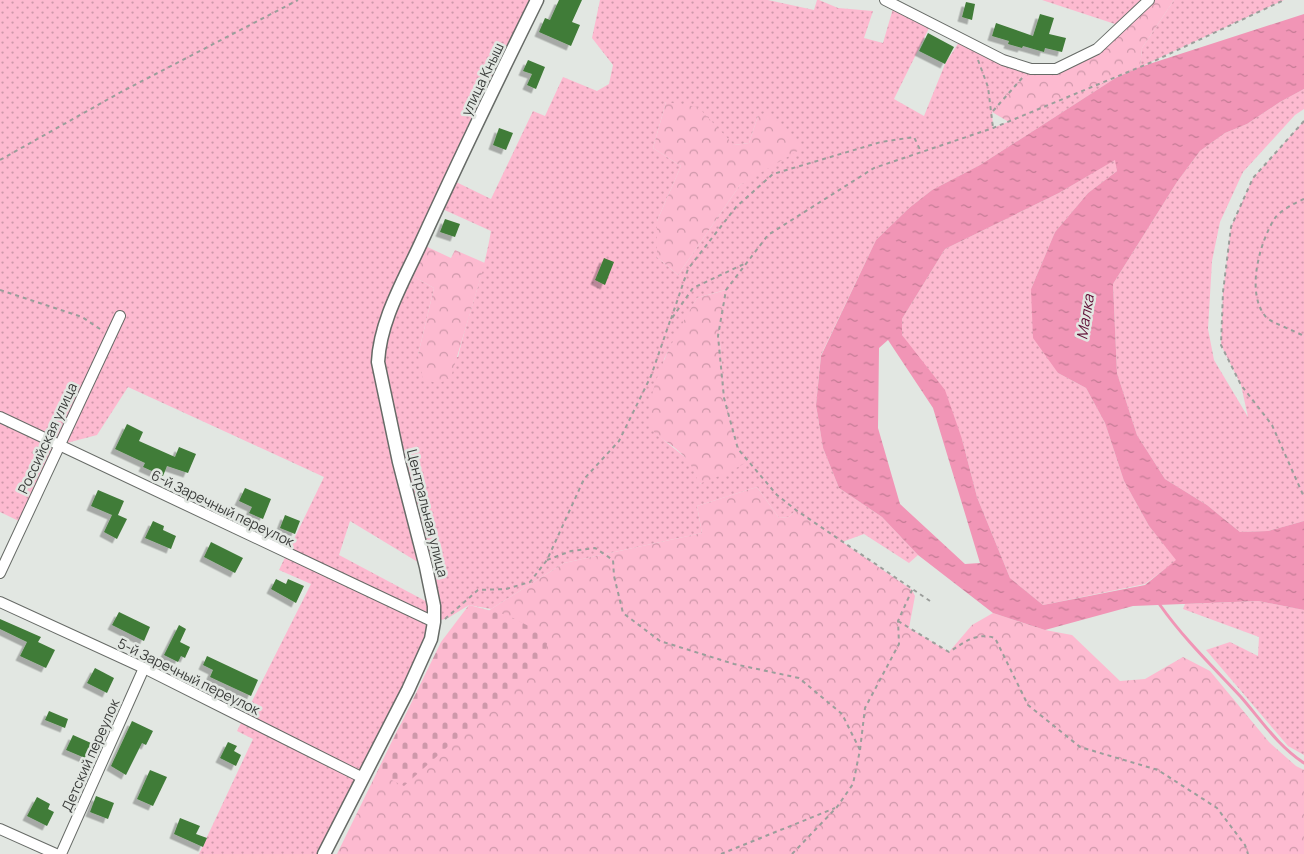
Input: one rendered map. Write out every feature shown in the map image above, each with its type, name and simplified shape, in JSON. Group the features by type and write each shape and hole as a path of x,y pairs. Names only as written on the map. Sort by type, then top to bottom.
{"street":[{"name":"улица Кныш","path":"454,170 537,0"},
{"path":"884,0 1003,60 1031,69 1056,69 1097,48 1149,0"},
{"name":"Центральная улица","path":"324,854 408,690 431,638 434,606 399,462 378,362 379,346 388,315 454,170"},
{"name":"Российская улица","path":"0,573 120,316"},
{"name":"6-й Заречный переулок","path":"0,417 434,622"},
{"name":"5-й Заречный переулок","path":"0,602 144,668 363,778"},
{"name":"Детский переулок","path":"61,854 144,668"},
{"path":"0,829 56,854"}],"path":[{"path":"0,160 121,92 298,0"},
{"path":"930,601 783,500 738,449 724,398 718,336 726,290 768,235 874,168 993,128 1152,62 1284,0"},
{"path":"970,44 988,87 993,128"},
{"path":"992,112 998,102 1031,69"},
{"path":"1304,121 1252,178 1231,227 1223,292 1221,346 1241,385 1272,424 1304,497"},
{"path":"434,622 448,618 478,590 506,589 530,582 547,560 584,479 619,441 651,376 688,269 736,207 772,174 881,142 914,137 921,152"},
{"path":"1304,200 1296,202 1276,216 1262,245 1256,274 1256,295 1266,317 1304,336"},
{"path":"670,321 693,288 746,263"},
{"path":"0,290 82,318 96,325 110,338"},
{"path":"547,560 571,551 595,548 613,560 614,576 623,612 660,641 734,664 799,678 842,714 860,750"},
{"path":"792,854 837,807 853,784 860,750 865,708 899,644 898,621 912,590"},
{"path":"898,621 949,652 970,638 978,636 995,638 1028,705 1080,747 1158,770 1217,808 1245,845 1248,854"},
{"path":"721,854 837,807"}],"green space":[{"path":"0,0 537,0 450,179 491,199 533,111 545,116 563,77 597,91 609,84 613,65 592,38 600,0 768,0 814,10 817,0 819,0 838,8 873,11 864,38 883,43 894,5 931,24 894,99 924,116 945,64 961,39 1031,69 1005,95 992,112 993,128 1117,77 980,165 932,190 909,208 876,240 821,355 816,405 823,448 839,488 882,517 918,555 909,563 864,534 842,542 796,510 789,517 779,518 757,487 697,506 702,533 564,563 491,609 469,605 448,618 435,622 324,854 199,854 253,739 237,731 311,584 279,570 324,477 128,387 97,435 59,445 23,523 0,512","holes":["666,102 734,145 749,143 758,116 756,174 740,185 678,275 657,257 657,221 681,166 653,148","438,207 491,231 458,357 418,355 434,288 407,273","725,290 719,329 724,398 738,449 700,484 690,461 656,434 664,359 697,298","350,521 426,567 433,605 339,555"]},
{"path":"1042,0 1149,0 1121,26"},
{"path":"1149,0 1174,0 1142,48 1140,67 1009,122 992,112 1005,95 1031,69 1056,69 1097,48"},
{"path":"1174,0 1284,0 1140,67 1142,48"},
{"path":"1304,89 1304,109 1295,115 1243,172 1220,222 1212,261 1208,329 1214,360 1248,417 1241,385 1221,345 1223,292 1231,227 1253,178 1304,121 1304,521 1268,531 1240,532 1207,505 1165,479 1137,435 1117,373 1113,284 1177,182 1200,151 1225,133 1247,124"},
{"path":"666,102 698,107 734,145 749,143 758,116 767,112 787,129 801,149 740,185 678,275 657,257 657,221 681,166 653,148"},
{"path":"1116,159 1117,171 1088,193 1055,232 1031,289 1058,373 1086,388 1105,423 1124,481 1149,526 1177,560 1145,584 1043,605 1010,578 977,497 962,439 902,335 902,319 945,249 1059,193"},
{"path":"421,244 451,258 455,250 485,263 451,377 438,384 423,378 418,355 434,288 407,273"},
{"path":"726,290 719,329 724,398 738,449 749,461 729,472 699,484 692,466 677,450 655,433 650,420 650,404 662,365 697,298"},
{"path":"757,487 779,518 789,517 796,510 912,590 915,596 909,628 949,652 972,625 993,613 1045,630 1072,635 1120,681 1145,679 1183,657 1210,671 1269,742 1296,766 1304,770 1304,854 337,854 397,731 449,643 491,609 564,563 702,533 697,506"},
{"path":"1258,601 1304,610 1304,755 1288,746 1206,650 1230,642 1258,656 1259,637 1183,609 1185,604"},
{"path":"469,605 507,615 548,636 545,659 404,786 377,773 441,642"}],"water":[{"name":"Малка","path":"1304,14 1304,89 1247,124 1225,133 1200,151 1177,182 1113,284 1117,373 1137,435 1165,479 1207,505 1240,532 1268,531 1304,521 1304,610 1258,601 1133,606 1045,630 993,613 918,555 882,517 839,488 823,448 816,405 821,356 876,240 909,208 932,190 980,165 1117,77 1140,67","holes":["1115,160 1117,171 1088,193 1055,232 1031,289 1033,338 1058,373 1086,388 1105,423 1124,481 1149,526 1176,560 1145,585 1043,605 1010,578 977,497 962,439 945,390 902,335 902,319 945,249 1059,193","888,340 933,408 980,563 965,564 900,504 878,428 879,348"]}],"building":[{"path":"559,0 582,0 572,22 580,25 571,46 539,32 545,18 550,20"},
{"path":"966,2 975,4 972,20 962,17"},
{"path":"1040,14 1054,18 1049,34 1066,38 1062,52 1045,48 1044,52 1023,46 1022,48 1008,44 1009,41 992,36 996,23 1033,36"},
{"path":"928,33 954,47 945,64 919,51"},
{"path":"528,60 545,67 536,89 527,85 532,74 523,71"},
{"path":"499,128 513,133 506,150 493,145"},
{"path":"445,219 460,224 455,237 440,232"},
{"path":"604,258 614,262 605,285 595,280"},
{"path":"127,424 143,432 139,441 175,457 179,447 196,454 188,473 167,466 163,476 143,467 145,463 115,449"},
{"path":"245,488 271,499 263,519 249,513 252,507 239,501"},
{"path":"98,490 124,501 118,515 127,519 117,539 104,532 112,515 91,506"},
{"path":"285,515 300,521 295,534 280,528"},
{"path":"153,521 164,526 163,530 176,536 171,549 145,538"},
{"path":"211,542 243,558 235,573 204,557"},
{"path":"276,579 286,584 288,579 304,586 296,603 271,589"},
{"path":"119,612 150,627 144,641 112,625"},
{"path":"0,619 41,637 38,642 55,650 46,668 20,656 27,642 0,629"},
{"path":"179,625 186,629 180,642 190,647 185,658 181,656 178,662 164,655"},
{"path":"207,656 258,680 251,696 210,677 213,670 203,665"},
{"path":"95,668 114,678 107,693 87,683"},
{"path":"49,711 68,719 65,728 45,720"},
{"path":"132,721 153,731 146,745 142,743 126,775 111,766"},
{"path":"73,735 91,743 85,758 66,750"},
{"path":"228,742 237,746 234,751 241,755 236,766 220,758"},
{"path":"150,770 167,777 153,806 137,799"},
{"path":"96,796 114,803 108,819 90,812"},
{"path":"37,797 50,804 48,809 54,812 47,826 27,816"},
{"path":"180,818 200,826 196,834 207,838 203,847 174,834"}],"waterway":[{"path":"1160,605 1189,641 1241,697 1278,741 1304,763"}]}
